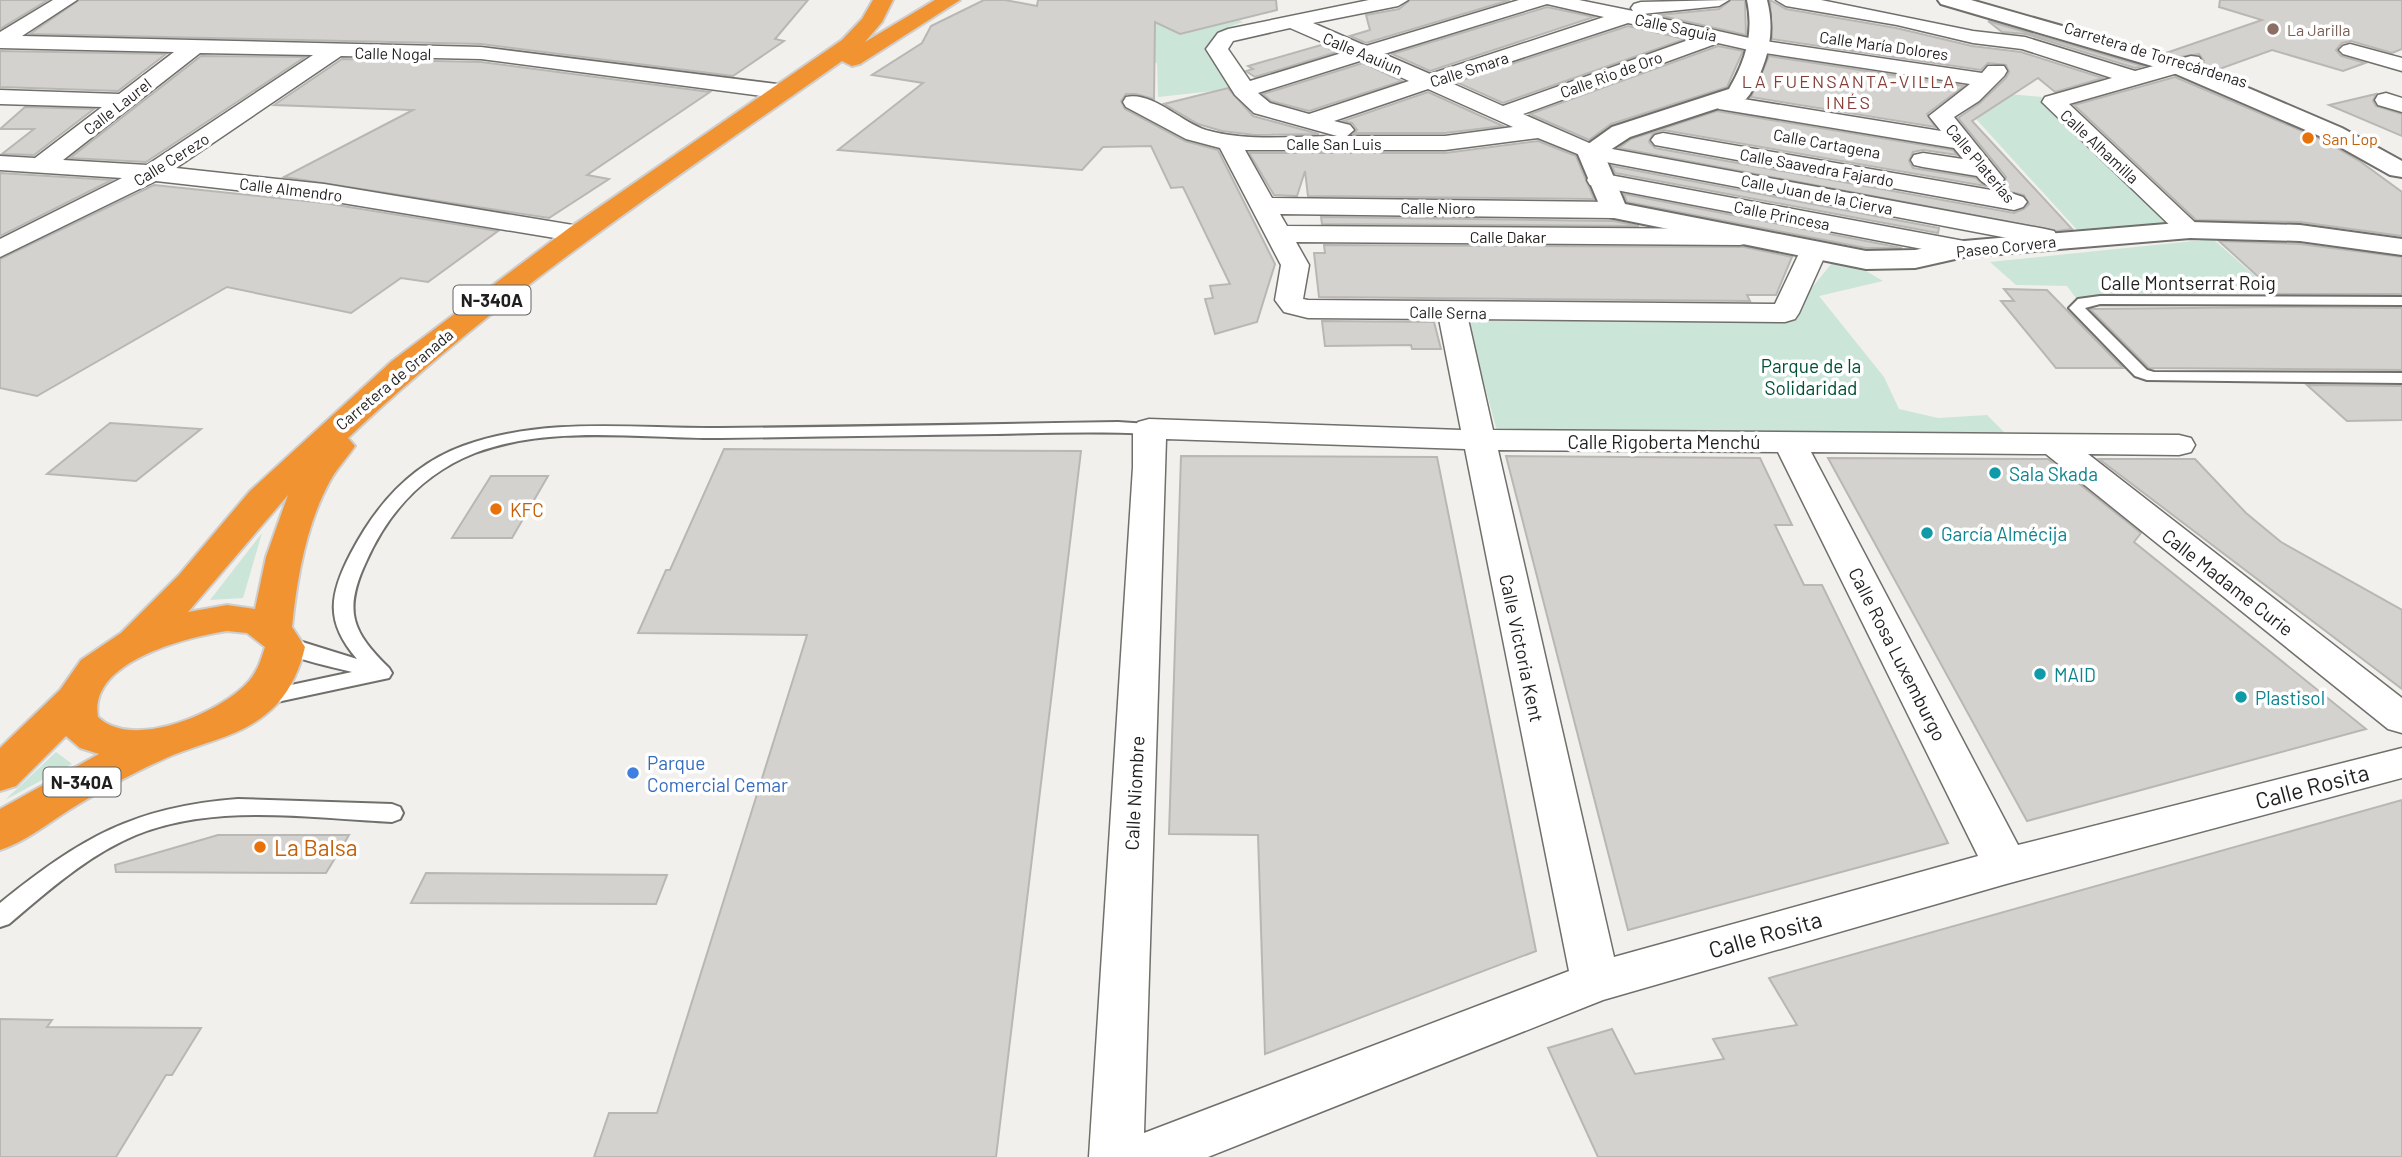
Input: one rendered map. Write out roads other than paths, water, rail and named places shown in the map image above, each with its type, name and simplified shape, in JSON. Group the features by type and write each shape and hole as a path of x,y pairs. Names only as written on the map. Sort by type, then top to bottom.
{"highway":[{"name":"Carretera de Granada","path":"136,642 193,584 263,499 337,426 403,368 579,234 850,45 871,22 883,0"},
{"name":"Carretera de Granada","path":"277,635 276,587 292,530 324,458 405,383 467,331 673,182 877,42 950,0"},
{"name":"N-340A","path":"0,775 77,699 98,669 136,642 198,621 227,618 253,620 277,635 285,659 280,672 256,700 217,724 114,764 47,801 0,832"},
{"name":"N-340A","path":"77,699 76,715 82,728 96,738 116,744 169,741"}],"street":[{"path":"0,42 67,0"},
{"path":"1390,144 1262,108 1243,90 1217,49 1220,43 1235,33 1398,0"},
{"path":"1243,90 1540,0"},
{"name":"Calle Saguia","path":"1553,0 1719,36 1755,56"},
{"path":"1602,12 1719,0"},
{"path":"1615,210 1599,180 1590,152 1621,132 1738,94 1755,56 1757,0"},
{"path":"1786,0 1897,19 1973,37 2025,43 2134,78"},
{"path":"1948,0 1986,6 2184,64 2401,164"},
{"name":"Calle Smara","path":"1310,121 1628,16"},
{"name":"Calle Aauiun","path":"1291,21 1590,152"},
{"name":"Calle Rio de Oro","path":"1504,113 1719,36"},
{"name":"Calle Nogal","path":"0,42 333,52 481,53 785,92"},
{"name":"Calle Laurel","path":"40,166 194,47"},
{"path":"2350,50 2402,65"},
{"name":"Calle Cerezo","path":"0,249 152,173 333,52"},
{"path":"1755,56 1986,80"},
{"path":"1755,56 1965,98"},
{"path":"1755,56 1908,111 1941,116"},
{"name":"Calle María Dolores","path":"1755,56 2006,62"},
{"name":"Calle Platerías","path":"2006,62 1941,116 1984,170 2047,239"},
{"name":"Calle Alhamilla","path":"2184,64 2053,102 2190,230"},
{"name":"Carretera de Torrecárdenas","path":"2184,64 2263,88 2336,120 2401,164"},
{"path":"0,97 122,101"},
{"name":"Calle San Luis","path":"1134,102 1195,134 1229,143 1445,143 1543,130"},
{"path":"1719,102 1962,142"},
{"name":"Calle Cartagena","path":"1670,116 1863,149"},
{"name":"Calle Saavedra Fajardo","path":"1621,132 2014,202"},
{"name":"Calle Serna","path":"1229,143 1294,265 1289,300 1294,306 1308,309 1785,313 1813,251"},
{"name":"Calle Juan de la Cierva","path":"1590,152 2047,239"},
{"name":"Calle Cartagena","path":"1904,156 1984,170"},
{"name":"Calle Almendro","path":"0,163 152,173 324,192 579,234"},
{"name":"Calle Princesa","path":"1599,180 1964,249"},
{"name":"Calle Nioro","path":"1261,206 1615,210"},
{"name":"Paseo Corvera","path":"1615,210 1866,260 1915,259 1964,249 2047,239 2190,230 2300,233 2402,247"},
{"name":"Calle Dakar","path":"1277,234 1740,237"},
{"name":"Calle Victoria Kent","path":"1452,312 1476,440 1595,982"},
{"name":"Calle Rigoberta Menchú","path":"1149,429 1476,440 2179,445"},
{"name":"Calle Niombre","path":"1116,1157 1150,467 1149,429"},
{"name":"Calle Rosa Luxemburgo","path":"1789,442 2006,866"},
{"name":"Calle Madame Curie","path":"2054,444 2402,719"},
{"name":"Calle Rosita","path":"1145,1157 1595,982 2006,866 2402,763"}],"lane":[{"name":"Calle Montserrat Roig","path":"2402,300 2100,300 2083,302 2077,308 2141,373 2153,377 2402,378"},
{"path":"382,673 361,653 343,623 342,588 365,544 396,499 435,466 478,449 522,436 562,431 707,433 1118,427 1149,429"},
{"path":"277,635 307,653 382,673"},
{"path":"256,700 382,673"},
{"path":"0,917 80,855 145,822 208,810 260,808 392,813"}],"place":[{"name":"La Jarilla","path":"2273,29"},
{"name":"San Lop","path":"2308,138"},
{"name":"Sala Skada","path":"1995,473"},
{"name":"KFC","path":"496,509"},
{"name":"García Almécija","path":"1927,533"},
{"name":"MAID","path":"2040,674"},
{"name":"Plastisol","path":"2241,697"},
{"name":"Parque Comercial Cemar","path":"633,773"},
{"name":"La Balsa","path":"260,847"}],"district":[{"name":"LA FUENSANTA-VILLA INÉS","path":"1849,91"}],"park label":[{"name":"Parque de la Solidaridad","path":"1811,376"}]}
